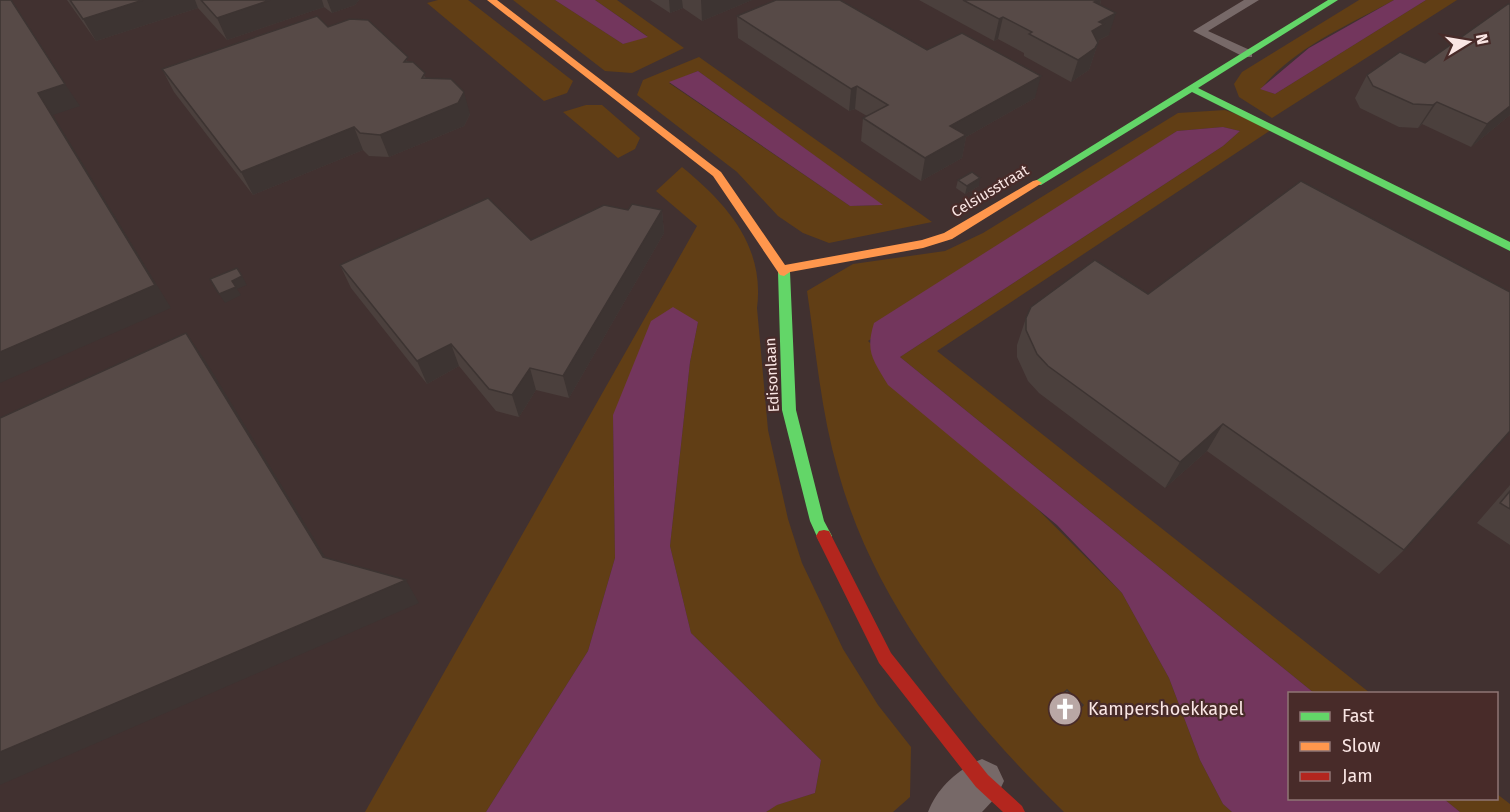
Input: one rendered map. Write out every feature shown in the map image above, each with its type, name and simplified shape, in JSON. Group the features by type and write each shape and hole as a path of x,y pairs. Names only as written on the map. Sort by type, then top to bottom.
{"street":[{"path":"491,0 717,174 784,269"},
{"name":"Celsiusstraat","path":"784,269 923,244 948,236 1193,89 1334,0"},
{"path":"1193,89 1510,247"},
{"name":"Edisonlaan","path":"784,269 789,410 817,521 885,658 982,781 1016,812"},
{"path":"950,812 982,781"}],"lane":[{"path":"1248,54 1199,31 1253,0"}],"shaded area":[{"path":"438,0 468,0 573,81 567,93 544,101 427,3"},
{"path":"513,0 555,0 623,44 647,36 595,0 617,0 684,48 632,73 605,71"},
{"path":"555,0 595,0 648,37 623,44"},
{"path":"1359,0 1394,0 1305,49 1274,74 1261,89 1275,94 1426,0 1457,0 1272,118 1239,97 1234,84 1242,72"},
{"path":"1394,0 1426,0 1275,94 1260,89 1309,48"},
{"path":"699,57 932,222 829,243 803,233 778,216 737,172 637,95 643,80","holes":["698,71 882,205 850,206 669,83"]},
{"path":"698,71 883,205 850,206 669,82"},
{"path":"586,105 602,105 640,138 635,149 618,158 563,112"},
{"path":"1225,110 1274,128 937,351 1369,692 1313,692 900,357 1223,146 1240,131 1223,127 1177,131 868,341 1122,593 1169,678 1200,760 1223,804 1232,812 1064,812 993,737 959,697 928,656 875,567 854,520 832,449 823,404 807,291 853,264 945,251 983,233 1178,113"},
{"path":"1223,127 1240,131 1223,146 900,357 1313,692 1288,692 1288,800 1445,800 1460,812 1232,812 1223,804 1200,760 1169,678 1122,593 1057,525 888,385 872,356 870,341 874,323 1177,131"},
{"path":"682,167 728,212 749,246 758,286 757,308 768,430 788,519 802,563 843,649 878,705 911,747 910,797 893,812 766,812 776,805 815,793 821,760 691,633 670,546 690,362 698,322 613,415 615,558 588,651 486,812 365,812 697,226 656,191"},
{"path":"673,307 698,322 690,362 670,546 691,633 821,760 815,793 777,805 766,812 486,812 588,651 615,558 613,415 651,321"},
{"path":"1498,795 1510,804 1510,812 1460,812 1445,800 1498,800"}],"building":[{"path":"0,0 11,0 65,84 38,93 155,285 0,352"},
{"path":"70,0 143,0 83,19"},
{"path":"201,0 270,0 217,18"},
{"path":"776,0 840,0 927,50 962,33 1041,76 950,126 966,135 925,158 863,118 888,105 857,86 851,89 737,16"},
{"path":"963,0 1098,0 1094,2 1116,13 1099,22 1104,24 1092,31 1098,43 1095,48 1078,60 1029,34 1032,32 1003,17 999,19"},
{"path":"1510,4 1510,106 1487,124 1437,102 1433,105 1413,104 1373,86 1367,75 1400,52 1425,63"},
{"path":"317,16 328,27 350,19 368,20 408,57 404,62 413,62 425,73 422,78 451,79 464,92 458,103 380,135 360,133 354,127 241,172 162,69"},
{"path":"972,172 980,178 967,186 958,180"},
{"path":"1301,181 1510,292 1510,431 1404,550 1223,424 1180,462 1048,366 1037,354 1026,330 1026,318 1031,307 1095,260 1148,294"},
{"path":"488,198 531,240 604,205 628,210 632,204 662,210 563,376 530,368 512,395 489,389 451,344 417,361 340,265"},
{"path":"237,268 242,276 232,281 236,287 219,294 210,279"},
{"path":"186,333 323,557 406,580 0,752 0,418"},
{"path":"1510,491 1510,509 1500,503"},
{"path":"1067,690 1083,705 1072,716 1055,700"}],"traffic: fast":[{"path":"1037,183 1334,0"},
{"path":"1193,89 1510,247"},
{"path":"784,272 789,410 817,521 824,536"}],"traffic: slow":[{"path":"491,0 717,174 784,272"},
{"path":"784,269 923,244 948,236 1037,183"}],"traffic: jam":[{"path":"824,536 885,658 982,781 1016,812"}],"place":[{"name":"Kampershoekkapel","path":"1065,709"}]}
